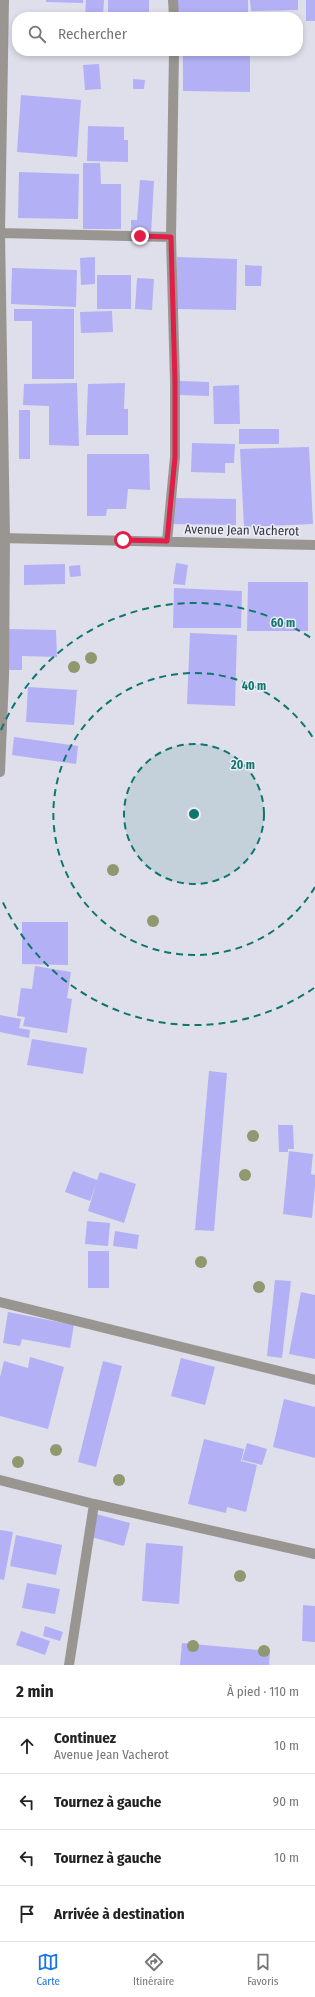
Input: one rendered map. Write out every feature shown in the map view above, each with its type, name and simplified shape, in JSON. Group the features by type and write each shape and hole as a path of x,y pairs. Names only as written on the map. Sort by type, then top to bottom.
{"street":[{"path":"0,772 3,538 0,233 4,0"},
{"path":"174,0 174,12"},
{"path":"167,541 175,457 175,382 171,237 174,56"},
{"path":"0,233 171,237"},
{"name":"Avenue Jean Vacherot","path":"3,538 315,545"},
{"path":"0,1302 315,1380"},
{"path":"0,1480 94,1504 315,1554"},
{"path":"69,1665 94,1504"}],"building":[{"path":"46,0 83,0 83,3 46,2"},
{"path":"86,0 104,0 103,12 85,12"},
{"path":"108,0 149,0 149,12 108,12"},
{"path":"178,0 248,0 248,12 178,12"},
{"path":"250,0 298,0 298,10 251,11"},
{"path":"306,0 315,0 315,21 306,21"},
{"path":"183,56 250,56 250,92 183,91"},
{"path":"99,64 101,89 85,90 83,65"},
{"path":"133,79 145,80 144,89 133,89"},
{"path":"21,95 81,100 77,157 17,152"},
{"path":"88,126 124,127 124,140 128,140 128,162 87,161"},
{"path":"83,163 100,163 101,184 121,184 121,229 83,229"},
{"path":"19,172 79,174 78,219 18,218"},
{"path":"140,180 154,181 151,234 131,232 131,220 137,220"},
{"path":"95,257 95,284 81,285 80,258"},
{"path":"177,257 237,259 236,310 176,309"},
{"path":"245,265 262,266 261,286 245,286"},
{"path":"12,268 77,270 76,307 11,304"},
{"path":"97,275 131,275 131,309 97,309"},
{"path":"137,278 154,279 152,310 135,309"},
{"path":"14,309 74,309 74,379 32,379 32,321 14,321"},
{"path":"112,311 113,332 81,333 80,312"},
{"path":"180,381 209,382 209,396 179,395"},
{"path":"77,383 79,446 49,445 49,406 23,405 24,384"},
{"path":"125,383 124,409 128,409 128,435 86,435 88,384"},
{"path":"239,385 240,424 214,424 213,386"},
{"path":"19,410 30,410 30,459 19,459"},
{"path":"239,429 279,429 279,444 239,444"},
{"path":"192,443 235,444 234,463 225,463 225,473 191,472"},
{"path":"309,447 313,524 244,527 240,449"},
{"path":"87,454 149,454 150,490 128,489 126,509 107,509 106,516 87,516"},
{"path":"173,498 236,499 236,525 173,524"},
{"path":"176,563 188,565 185,585 173,584"},
{"path":"65,564 65,584 24,585 24,565"},
{"path":"80,565 81,576 70,577 69,566"},
{"path":"248,582 308,582 308,631 247,631"},
{"path":"174,588 242,591 241,628 173,628"},
{"path":"9,629 56,630 57,657 22,656 22,670 9,670"},
{"path":"190,633 237,635 235,706 187,704"},
{"path":"28,687 77,690 74,725 26,722"},
{"path":"14,737 78,746 76,764 12,755"},
{"path":"22,922 68,922 68,965 22,964"},
{"path":"35,966 71,972 67,998 72,999 67,1033 23,1026 25,1017 17,1016 21,988 32,989"},
{"path":"0,1015 21,1019 19,1028 30,1030 29,1038 0,1032"},
{"path":"32,1039 87,1048 83,1074 27,1065"},
{"path":"209,1071 227,1073 214,1231 195,1230"},
{"path":"278,1125 293,1125 294,1149 288,1149 288,1152 279,1152"},
{"path":"289,1151 313,1154 311,1174 315,1175 315,1186 312,1218 283,1214"},
{"path":"73,1171 97,1180 100,1172 136,1184 124,1223 88,1211 96,1184 90,1201 65,1192"},
{"path":"87,1221 110,1223 108,1246 85,1244"},
{"path":"115,1231 139,1235 137,1249 113,1246"},
{"path":"88,1251 109,1251 109,1288 88,1288"},
{"path":"275,1280 291,1281 282,1358 267,1356"},
{"path":"301,1292 315,1295 315,1359 289,1354"},
{"path":"8,1312 74,1325 70,1348 22,1339 20,1346 3,1343"},
{"path":"30,1357 64,1367 48,1429 0,1416 0,1377 4,1361 28,1368"},
{"path":"181,1358 215,1367 205,1405 171,1396"},
{"path":"103,1361 122,1366 96,1467 78,1462"},
{"path":"284,1399 315,1407 315,1458 273,1447"},
{"path":"204,1439 244,1449 241,1461 257,1465 246,1512 227,1507 226,1513 188,1504"},
{"path":"247,1443 267,1449 262,1465 242,1460"},
{"path":"96,1514 130,1523 124,1546 91,1537"},
{"path":"0,1530 13,1532 4,1580 0,1579"},
{"path":"16,1535 62,1545 56,1575 10,1566"},
{"path":"146,1543 183,1546 179,1604 142,1601"},
{"path":"27,1583 60,1589 55,1614 22,1608"},
{"path":"303,1605 315,1606 315,1642 302,1641"},
{"path":"45,1626 63,1632 60,1641 43,1636"},
{"path":"21,1631 50,1641 45,1655 16,1645"},
{"path":"182,1643 270,1651 269,1665 180,1665"}],"route":[{"path":"123,540 167,541 175,457 174,304 171,237 140,236"}]}
